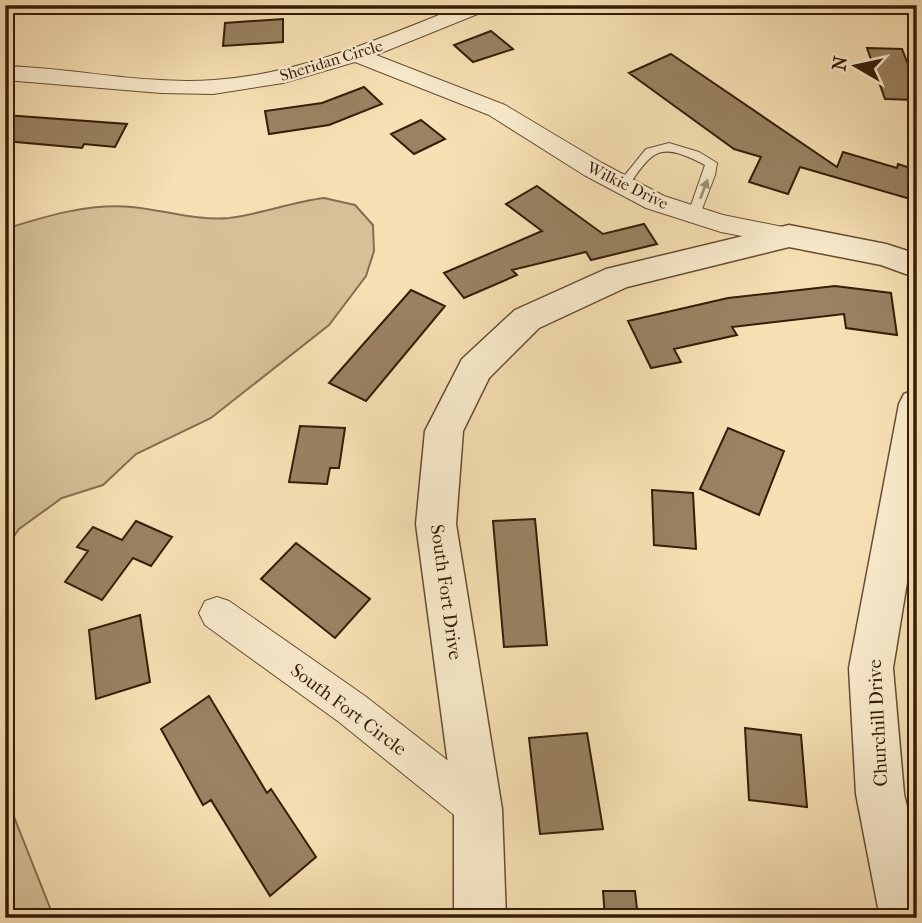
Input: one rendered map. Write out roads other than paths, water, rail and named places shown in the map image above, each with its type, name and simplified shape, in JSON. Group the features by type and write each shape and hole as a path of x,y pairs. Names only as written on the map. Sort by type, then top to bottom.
{"street":[{"name":"Sheridan Circle","path":"5,73 157,86 214,87 287,75 357,55 482,5"},
{"name":"Wilkie Drive","path":"357,55 497,110 654,202 789,236 886,255 917,266"},
{"name":"South Fort Drive","path":"480,918 478,809 436,524 443,431 475,369 527,319 618,277 789,236"},
{"name":"Churchill Drive","path":"906,918 880,794 871,668 917,404"},
{"name":"South Fort Circle","path":"217,613 352,709 478,809"}],"lane":[{"path":"624,185 644,154 653,148 669,147 710,163 709,175 694,214"}]}
